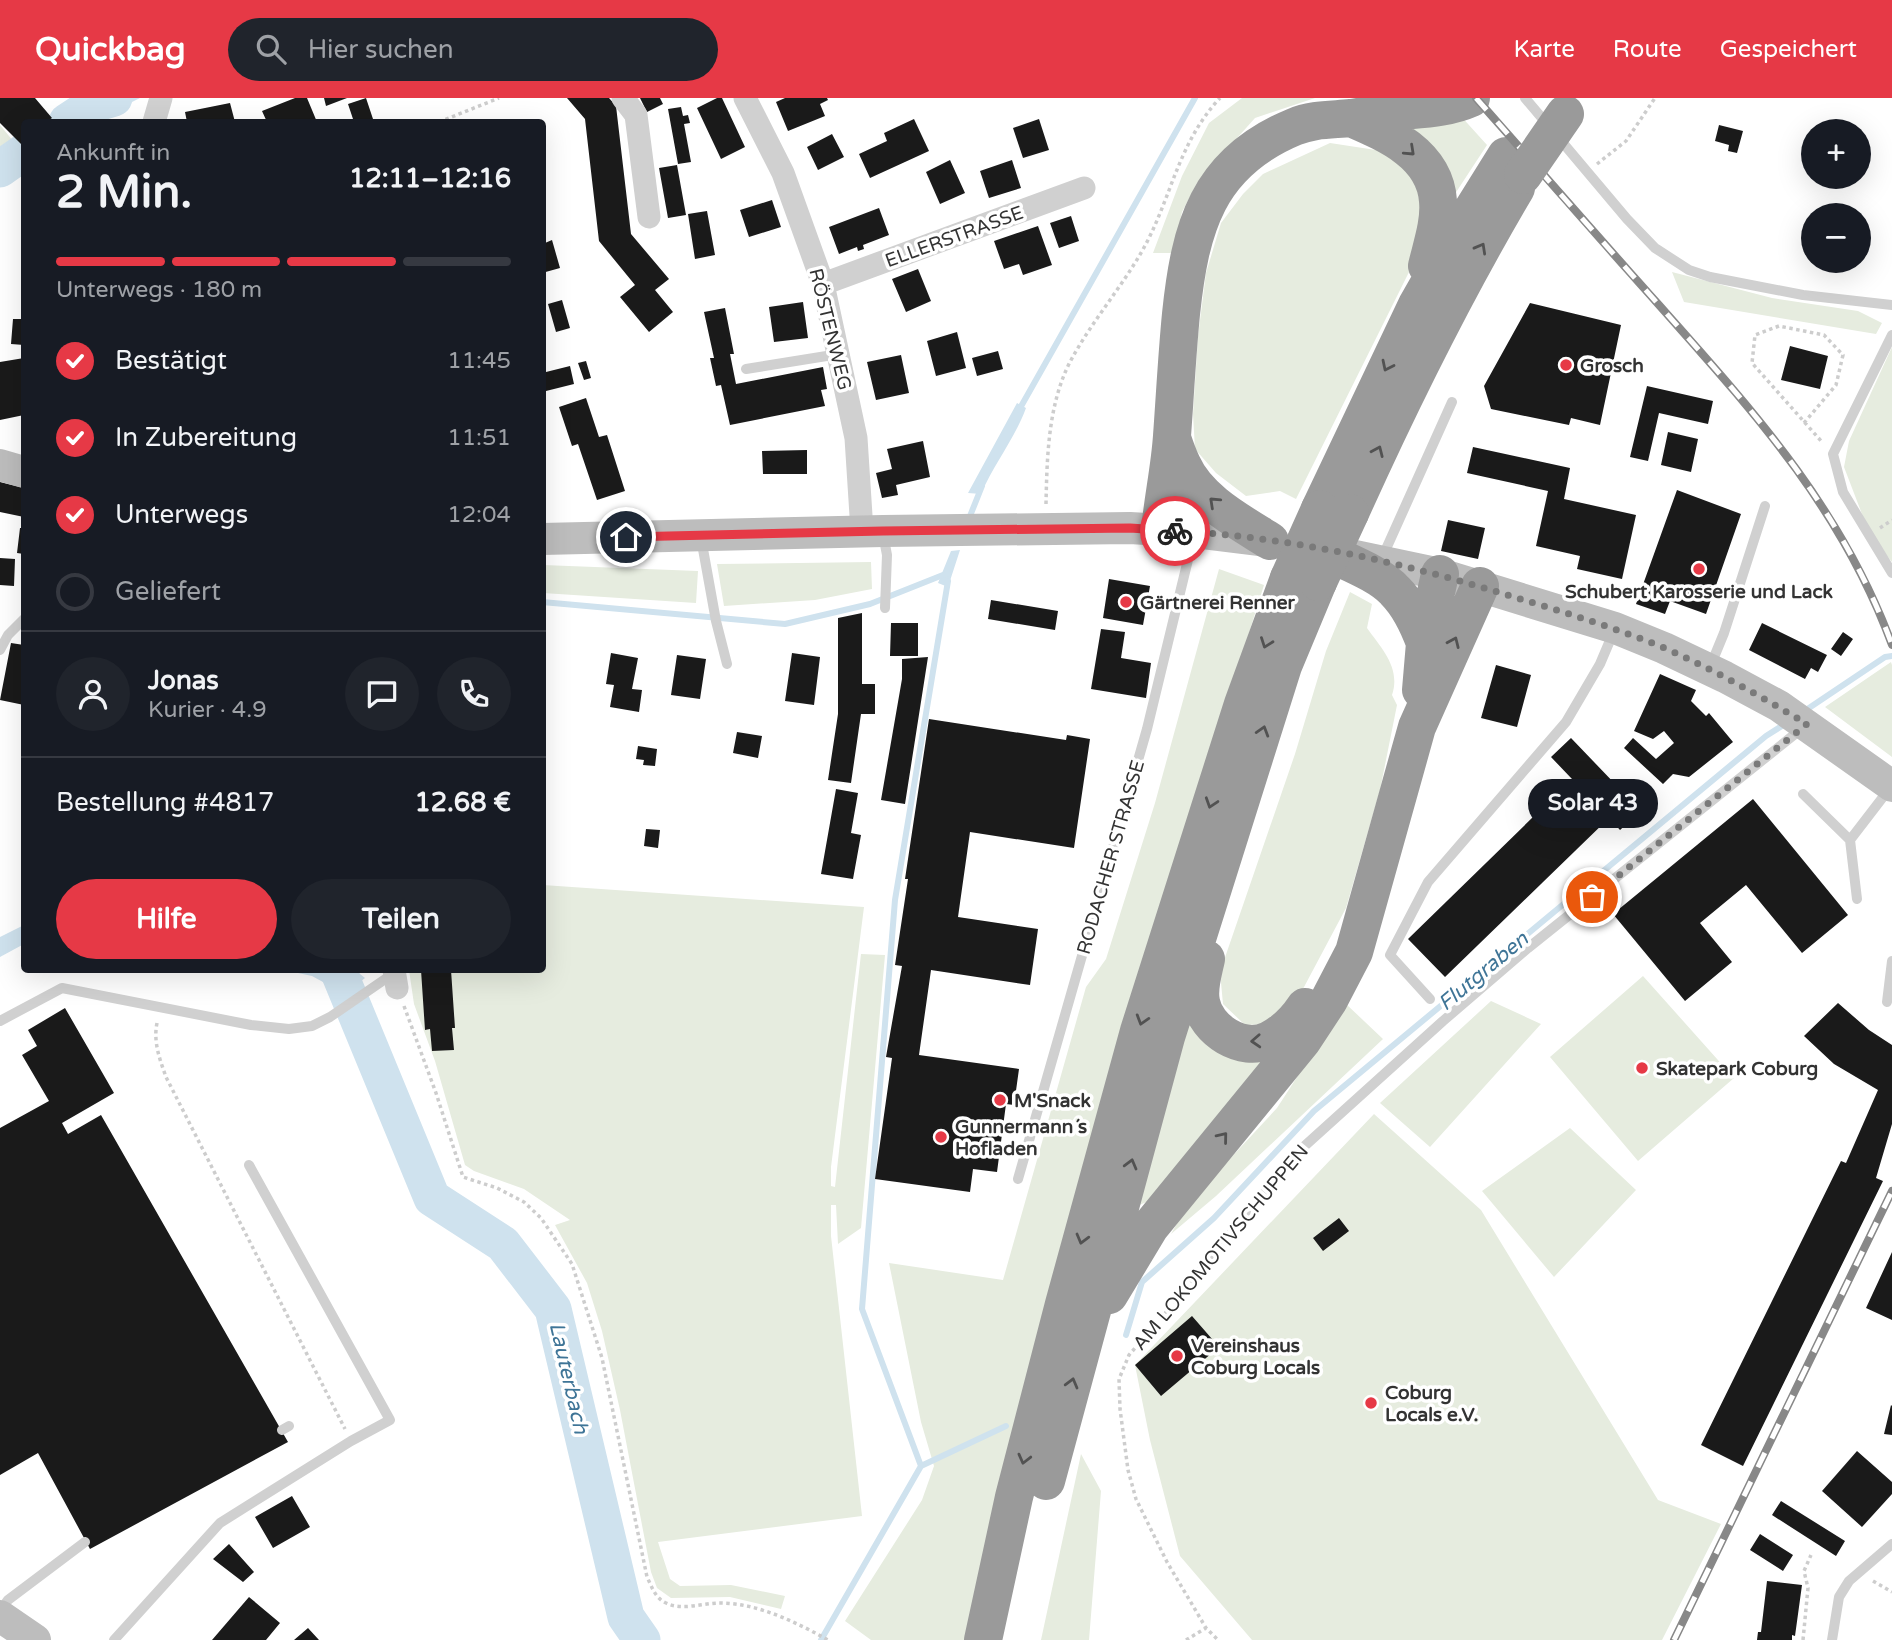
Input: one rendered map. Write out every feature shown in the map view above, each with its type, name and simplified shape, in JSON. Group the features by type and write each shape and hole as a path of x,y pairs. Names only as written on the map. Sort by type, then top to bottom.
{"highway":[{"path":"1177,531 1172,438 1186,264 1199,219 1212,193 1227,173 1259,144 1295,126 1318,119 1351,118 1463,101"},
{"path":"1417,305 1458,233 1515,166 1561,103"},
{"path":"983,1640 1024,1458 1139,1031 1243,704 1310,570 1335,511 1417,305 1434,236 1438,201 1434,183 1425,166 1410,149 1392,136 1351,118"},
{"path":"1335,511 1391,423 1515,166"},
{"path":"1172,438 1182,466 1197,487 1223,511 1270,541"},
{"path":"1310,570 1380,579 1394,590 1416,620 1425,643"},
{"path":"1009,1640 1040,1503 1166,1037 1283,666 1310,570"},
{"path":"1417,727 1425,643 1440,574"},
{"path":"1086,1332 1150,1227 1302,1041 1329,1000 1354,952 1417,727 1480,586"},
{"path":"1235,820 1200,988 1201,1004 1217,1030 1235,1040 1255,1043 1267,1041 1292,1026 1370,897"}],"street":[{"path":"156,119 161,98"},
{"path":"623,98 636,115 649,217"},
{"name":"RÖSTENWEG","path":"746,98 783,173 824,284 872,531"},
{"name":"ELLERSTRASSE","path":"824,284 1084,188"},
{"path":"0,465 21,470"},
{"path":"546,539 1130,528 1270,541 1310,570 1381,560 1440,574 1615,628 1709,669 1797,718 1892,786"},
{"path":"0,1614 35,1640"}],"lane":[{"path":"1525,98 1655,248 1689,270 1710,277 1803,295 1892,305"},
{"path":"1892,335 1833,454 1843,492 1892,573"},
{"path":"746,369 839,354"},
{"path":"1381,560 1452,402"},
{"path":"1709,669 1724,633 1765,506"},
{"path":"872,531 887,555 885,608"},
{"name":"RODACHER STRASSE","path":"1017,1179 1147,729 1177,531"},
{"path":"701,535 716,621 727,664"},
{"path":"0,650 8,635 21,622"},
{"path":"1430,999 1390,955 1428,882 1566,722 1600,664 1615,628"},
{"name":"AM LOKOMOTIVSCHUPPEN","path":"1194,1279 1299,1151 1443,1021 1797,718"},
{"path":"1850,840 1892,786"},
{"path":"1803,794 1850,840 1857,899"},
{"path":"1887,1002 1892,961"},
{"path":"0,1021 62,988 289,1030 312,1027 395,977"},
{"path":"114,1640 220,1523 351,1441 390,1420 248,1165"},
{"path":"0,1614 8,1600 85,1542"},
{"path":"1832,1640 1839,1597 1849,1581 1892,1544"}],"path":[{"path":"446,119 499,98"},
{"path":"1045,531 1048,453 1057,395 1070,362 1147,242 1185,147 1204,116 1220,98"},
{"path":"1587,172 1626,141 1655,98"},
{"path":"1804,423 1836,384 1843,355 1824,335 1779,326 1755,335 1752,363 1804,423 1833,454"},
{"path":"395,977 463,1177 497,1188 524,1202 541,1218 572,1264 602,1359 647,1577 655,1594 663,1602 684,1606 720,1603 771,1613 828,1640"},
{"path":"160,1007 155,1032 166,1077 351,1441"},
{"name":"AM LOKOMOTIVSCHUPPEN","path":"1194,1279 1129,1355 1119,1379 1120,1409 1128,1470 1136,1499 1167,1562 1206,1628 1218,1640"},
{"path":"1803,1640 1808,1588 1804,1571 1811,1555"},
{"path":"1860,1571 1892,1592"},
{"path":"1186,1640 1206,1628"}],"shaded area":[{"path":"1242,98 1315,98 1255,118 1197,183 1182,212 1173,253 1153,253 1182,176 1209,123"},
{"path":"1459,114 1487,145 1449,203 1402,126"},
{"path":"0,125 18,147 0,160"},
{"path":"1330,143 1389,152 1427,184 1412,266 1296,499 1280,491 1246,496 1216,473 1195,449 1193,414 1198,336 1206,273 1221,223 1243,194 1263,174"},
{"path":"1672,272 1772,298 1858,311 1882,323 1876,334 1684,302"},
{"path":"1892,347 1892,562 1870,535 1844,467 1849,441"},
{"path":"871,562 872,589 815,600 724,606 717,564"},
{"path":"546,565 698,571 696,603 546,593"},
{"path":"1219,569 1264,585 1149,951 966,1640 871,1640 845,1621 922,1500 934,1466 921,1422 889,1263 1003,1280 1086,987 1106,959 1155,803"},
{"path":"1350,592 1372,604 1367,628 1384,651 1394,676 1392,695 1397,705 1380,790 1346,908 1287,1019 1271,1024 1245,1025 1223,1004 1220,972 1295,754 1326,651"},
{"path":"1891,662 1892,665 1892,757 1825,707"},
{"path":"546,885 864,907 831,1167 831,1186 835,1187 861,954 885,955 861,1228 838,1244 836,1205 831,1205 831,1236 862,1516 658,1542 670,1579 680,1586 731,1585 785,1596 781,1609 730,1597 671,1598 657,1588 651,1572 602,1331 587,1283 555,1225 570,1220 524,1189 474,1171 465,1165 435,1061 414,1004 409,973 546,973"},
{"name":"Skatepark Coburg","path":"1643,976 1734,1078 1638,1161 1550,1057"},
{"path":"1491,1001 1541,1024 1430,1147 1380,1103"},
{"path":"1345,1003 1383,1039 1216,1196 1171,1234 1188,1204 1277,1108"},
{"path":"1186,1020 1265,1062 1151,1200 1128,1210"},
{"name":"Coburg Locals e.V.","path":"1374,1114 1481,1210 1658,1500 1721,1524 1662,1640 1252,1640 1180,1556 1150,1440 1135,1365"},
{"path":"1570,1128 1636,1190 1554,1277 1482,1191"},
{"path":"1081,1454 1101,1491 1089,1640 1041,1640"}],"water":[{"path":"96,98 140,98 92,112 79,104"},
{"path":"1017,403 1026,408 1016,430 981,494 968,493"},
{"path":"960,550 948,587 938,583 951,551"},
{"path":"21,926 21,946 0,957 0,937"},
{"path":"298,973 359,973 365,978 345,994 312,976"},
{"path":"480,1218 522,1246 539,1271 513,1272 480,1238 467,1229"},
{"path":"620,1554 636,1614 623,1636 608,1578"}],"building":[{"path":"0,98 35,98 52,118 21,119 21,144 0,123"},
{"path":"295,98 307,98 316,119 266,119 262,111"},
{"path":"324,98 347,98 326,106"},
{"path":"366,98 373,119 353,119 348,104"},
{"path":"567,98 609,98 616,106 631,234 669,279 655,290 673,312 649,332 620,297 635,285 599,241 585,119"},
{"path":"640,98 660,98 663,104 647,112"},
{"path":"722,98 745,147 721,159 697,108"},
{"path":"785,98 827,98 828,100 820,104 825,116 788,131 776,102"},
{"path":"230,103 234,119 186,119 185,112"},
{"path":"681,107 683,116 688,115 690,123 684,124 691,162 678,164 668,109"},
{"path":"914,119 929,151 870,178 859,154 887,141 884,133"},
{"path":"1039,119 1049,150 1023,158 1013,128"},
{"path":"1719,125 1743,131 1737,153 1728,151 1729,145 1715,141"},
{"path":"832,134 844,157 818,170 807,147"},
{"path":"950,160 965,193 940,204 926,172"},
{"path":"1012,160 1021,188 989,198 980,171"},
{"path":"677,165 686,215 668,218 659,168"},
{"path":"772,200 781,227 749,237 740,210"},
{"path":"879,208 889,235 863,245 864,249 858,251 857,247 839,254 829,227"},
{"path":"707,211 715,255 695,259 688,214"},
{"path":"1071,216 1079,241 1059,248 1050,223"},
{"path":"1038,226 1052,265 1023,275 1019,264 1004,269 994,241"},
{"path":"552,240 560,268 546,272 546,243"},
{"path":"918,269 931,301 906,312 892,279"},
{"path":"562,300 570,328 556,332 548,304"},
{"path":"803,302 808,338 774,342 769,307"},
{"path":"1530,303 1621,325 1600,425 1571,418 1569,425 1491,409 1484,386"},
{"path":"725,308 734,354 730,354 736,384 823,367 827,389 821,390 825,406 730,425 721,385 716,386 710,358 714,358 704,312"},
{"path":"13,319 21,319 21,345 11,344"},
{"path":"957,332 966,368 936,376 927,341"},
{"path":"1790,346 1828,356 1820,389 1781,380"},
{"path":"998,351 1003,369 977,376 972,358"},
{"path":"901,355 909,393 876,400 867,362"},
{"path":"21,358 21,416 0,420 0,362"},
{"path":"586,361 591,378 584,380 578,363"},
{"path":"570,366 574,384 546,391 546,372"},
{"path":"1647,386 1713,401 1708,424 1659,413 1648,461 1630,457"},
{"path":"586,398 599,437 607,435 625,491 597,500 578,444 572,446 559,407"},
{"path":"1668,432 1698,439 1691,472 1661,465"},
{"path":"923,441 930,477 896,485 898,495 882,498 876,473 892,469 887,449"},
{"path":"1473,447 1570,468 1564,499 1636,515 1622,579 1577,569 1580,556 1536,546 1548,491 1467,473"},
{"path":"807,450 807,474 763,474 762,451"},
{"path":"0,482 21,487 21,516 0,512"},
{"path":"1677,490 1741,514 1706,614 1670,601 1665,614 1636,604"},
{"path":"1448,520 1485,528 1478,559 1441,551"},
{"path":"20,528 21,528 21,554 17,553"},
{"path":"0,558 15,559 14,586 0,585"},
{"name":"Gärtnerei Renner","path":"1109,579 1150,586 1143,625 1103,618"},
{"path":"991,600 1058,611 1055,630 988,619"},
{"path":"862,613 862,684 875,684 875,714 861,714 851,783 828,780 838,714 838,618"},
{"path":"891,623 918,623 918,656 890,656"},
{"path":"1762,623 1827,655 1818,672 1811,668 1805,679 1749,650"},
{"path":"1101,629 1125,632 1121,658 1151,663 1146,698 1091,689"},
{"path":"1843,632 1853,639 1841,656 1831,649"},
{"path":"11,643 21,645 21,704 0,700"},
{"path":"611,653 638,658 632,689 642,690 639,712 610,707 614,685 606,684"},
{"path":"792,653 820,657 814,705 785,701"},
{"path":"677,655 706,659 700,699 671,695"},
{"path":"928,657 905,804 881,800 902,679 902,659"},
{"path":"1496,665 1531,675 1517,727 1481,718"},
{"path":"1660,674 1696,690 1691,701 1706,716 1709,713 1733,742 1689,777 1673,774 1663,784 1624,748 1633,738 1656,759 1674,743 1664,731 1653,739 1634,731"},
{"path":"929,719 1066,740 1067,735 1090,739 1074,848 970,832 958,917 1038,929 1030,985 931,970 919,1055 1019,1069 1014,1105 1006,1104 997,1172 973,1169 970,1192 875,1179 892,1058 886,1057 902,966 895,965 908,879 905,879"},
{"path":"737,732 762,736 758,758 733,753"},
{"path":"1571,738 1641,811 1620,830 1609,818 1445,977 1408,939 1572,779 1551,757"},
{"path":"638,746 657,749 655,766 643,765 644,760 636,759"},
{"path":"836,789 858,793 851,833 861,835 853,879 821,874"},
{"path":"1753,799 1848,915 1802,953 1746,885 1700,923 1732,962 1685,1001 1613,914"},
{"path":"646,829 660,830 658,848 644,846"},
{"path":"421,973 451,973 454,1050 432,1051 430,1029 425,1030"},
{"path":"1838,1003 1869,1030 1892,1045 1892,1124 1876,1178 1883,1181 1743,1466 1701,1445 1841,1161 1846,1163 1878,1090 1834,1064 1804,1036"},
{"path":"65,1008 114,1093 62,1123 68,1134 101,1115 288,1442 90,1549 38,1453 0,1475 0,1128 49,1101 22,1055 37,1046 28,1030"},
{"path":"1339,1218 1349,1231 1323,1251 1313,1238"},
{"path":"1892,1252 1892,1320 1866,1308"},
{"name":"Vereinshaus Coburg Locals","path":"1192,1316 1219,1347 1161,1396 1135,1365"},
{"path":"1892,1406 1892,1435 1884,1434"},
{"path":"1857,1451 1892,1482 1892,1494 1862,1527 1822,1491"},
{"path":"292,1496 310,1527 273,1548 255,1517"},
{"path":"1781,1501 1845,1541 1836,1556 1772,1515"},
{"path":"1760,1534 1793,1555 1783,1571 1750,1550"},
{"path":"229,1544 254,1572 243,1582 213,1559"},
{"path":"1767,1581 1802,1585 1795,1636 1792,1635 1792,1640 1757,1640 1758,1632 1761,1632"},
{"path":"249,1597 280,1623 266,1640 212,1640"},
{"path":"308,1628 319,1640 294,1640"}],"waterway":[{"name":"Lauterbach","path":"72,119 94,104 114,98"},
{"path":"1019,410 1195,98"},
{"name":"Lauterbach","path":"0,169 21,154"},
{"path":"968,521 982,486"},
{"path":"546,602 785,624 870,604 948,573"},
{"path":"821,1640 921,1466 862,1309 895,900 948,581"},
{"name":"Flutgraben","path":"1803,712 1885,657 1892,656"},
{"name":"Flutgraben","path":"1126,1335 1142,1282 1214,1218 1314,1111 1766,736 1788,722"},
{"name":"Lauterbach","path":"339,973 432,1198 503,1244 553,1309 626,1617 642,1640"},
{"name":"Flutgraben","path":"921,1466 1006,1426"}],"railway":[{"path":"1476,98 1728,384 1792,463 1848,549 1892,645"},
{"path":"1674,1640 1892,1191"}],"way so far":[{"path":"1175,531 1296,545 1381,560 1460,580 1615,628 1664,648 1725,677 1807,724 1592,897"}],"place":[{"name":"Grosch","path":"1566,365"},
{"name":"Schubert Karosserie und Lack","path":"1699,569"},
{"name":"Gärtnerei Renner","path":"1126,602"},
{"name":"Solar 43","path":"1592,897"},
{"name":"Skatepark Coburg","path":"1642,1068"},
{"name":"M'Snack","path":"1000,1100"},
{"name":"Gunnermann´s Hofladen","path":"941,1137"},
{"name":"Vereinshaus Coburg Locals","path":"1177,1356"},
{"name":"Coburg Locals e.V.","path":"1371,1403"}],"route":[{"path":"626,537 1130,528 1175,531"}]}
